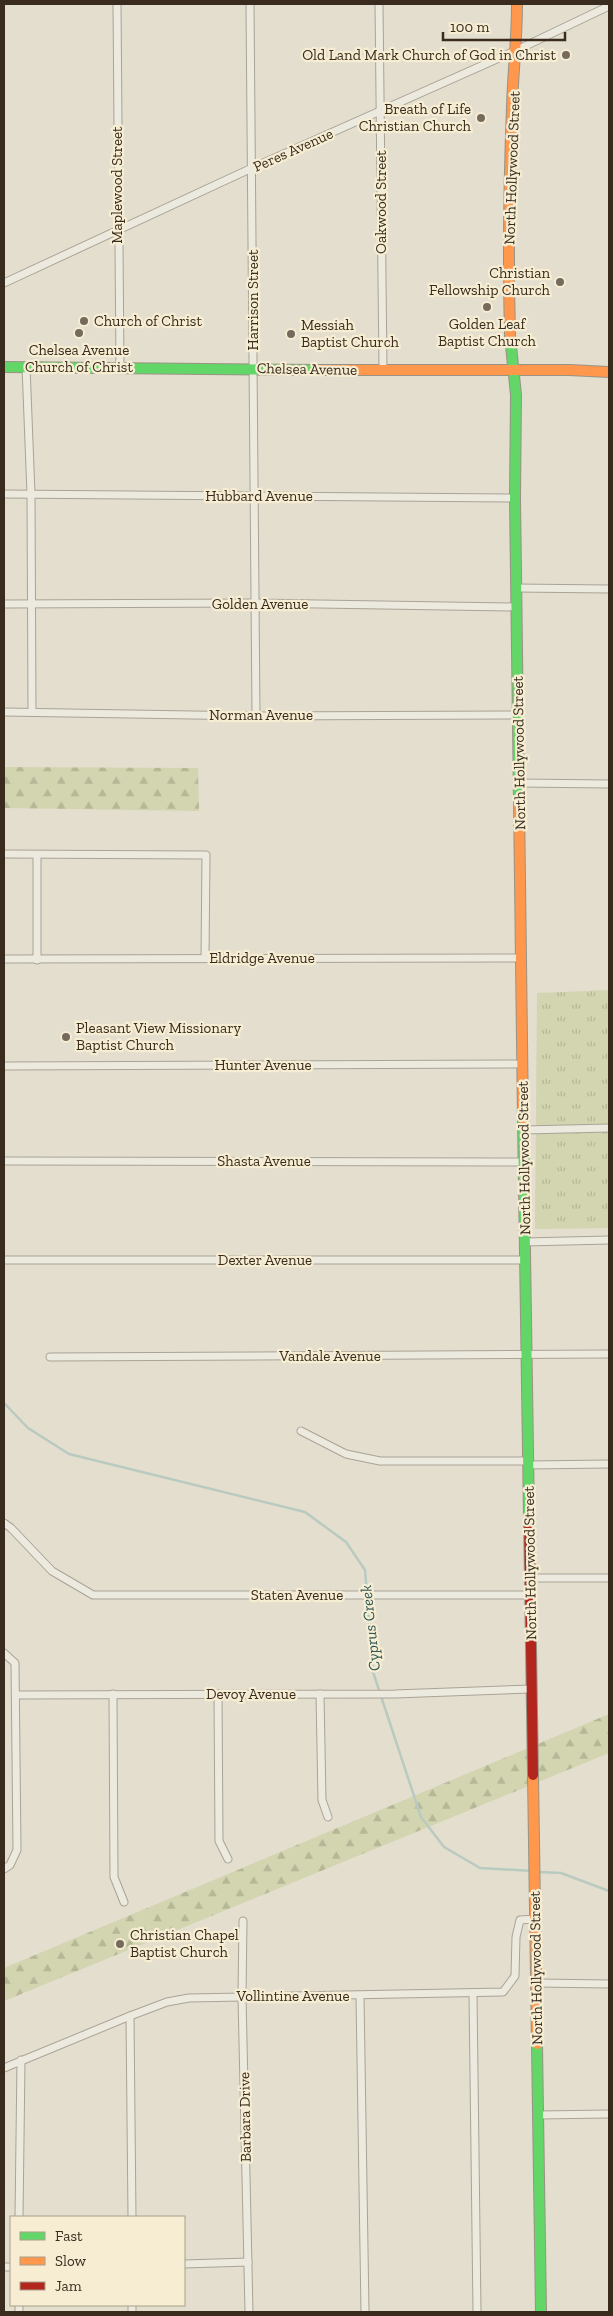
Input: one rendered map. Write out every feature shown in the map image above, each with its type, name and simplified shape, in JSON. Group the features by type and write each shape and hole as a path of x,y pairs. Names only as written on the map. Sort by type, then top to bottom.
{"main road":[{"name":"North Hollywood Street","path":"517,4 517,50 512,106 509,294 512,371 516,395 515,498 526,1356 542,2312"},
{"name":"Chelsea Avenue","path":"4,367 569,370 609,372"}],"street":[{"name":"Maplewood Street","path":"117,4 117,231 120,367"},
{"name":"Harrison Street","path":"250,4 256,716"},
{"name":"Oakwood Street","path":"380,4 383,370"},
{"name":"Peres Avenue","path":"4,283 252,168 517,50 609,6"},
{"path":"26,366 31,494 32,712"},
{"name":"Hubbard Avenue","path":"4,494 515,498"},
{"path":"516,588 609,588"},
{"name":"Golden Avenue","path":"4,604 255,603 517,606"},
{"name":"Norman Avenue","path":"4,712 256,716 518,714"},
{"path":"519,783 609,784"},
{"path":"4,854 206,855 205,958"},
{"path":"37,855 37,960"},
{"name":"Eldridge Avenue","path":"4,960 521,958"},
{"name":"Hunter Avenue","path":"4,1066 523,1064"},
{"path":"524,1130 609,1128"},
{"name":"Shasta Avenue","path":"4,1161 524,1162"},
{"path":"525,1242 609,1240"},
{"name":"Dexter Avenue","path":"4,1260 526,1260"},
{"name":"Vandale Avenue","path":"50,1358 609,1354"},
{"path":"301,1431 346,1454 380,1461 609,1464"},
{"name":"Staten Avenue","path":"4,1523 52,1571 93,1595 531,1595"},
{"path":"531,1578 609,1578"},
{"path":"4,1653 15,1663 16,1695 16,1850 10,1865 4,1869"},
{"name":"Devoy Avenue","path":"16,1695 395,1694 532,1689"},
{"path":"114,1694 114,1877 124,1902"},
{"path":"218,1694 219,1841 228,1859"},
{"path":"320,1694 322,1800 328,1817"},
{"name":"Vollintine Avenue","path":"4,2068 167,2002 189,1998 503,1992 515,1976 516,1937 520,1920 535,1919"},
{"name":"Barbara Drive","path":"243,1921 242,1996 249,2312"},
{"path":"537,1983 609,1984"},
{"path":"473,1994 477,2312"},
{"path":"360,1996 364,2312"},
{"path":"130,2016 132,2216"},
{"path":"19,2216 20,2060"},
{"path":"539,2115 609,2114"},
{"path":"185,2264 248,2262"}],"green space":[{"path":"4,767 198,768 199,811 4,808"},
{"path":"609,990 609,1228 535,1229 537,993"},
{"path":"609,1714 609,1753 4,2001 4,1968"}],"waterway":[{"name":"Cyprus Creek","path":"4,1403 28,1428 69,1454 305,1512 346,1542 365,1570 373,1672 421,1817 444,1847 480,1868 533,1871"},
{"name":"Cyprus Creek","path":"538,1872 561,1873 609,1891"}],"traffic: fast":[{"path":"510,336 516,395 515,498 519,801"},
{"path":"4,367 317,370"},
{"path":"523,1119 529,1517"},
{"path":"537,2044 541,2312"}],"traffic: slow":[{"path":"510,336 510,193 517,4"},
{"path":"317,370 569,370 609,372"},
{"path":"519,801 523,1119"},
{"path":"533,1775 537,2044"}],"traffic: jam":[{"path":"529,1517 533,1775"}],"place":[{"name":"Old Land Mark Church of God in Christ","path":"566,55"},
{"name":"Breath of Life Christian Church","path":"481,118"},
{"name":"Christian Fellowship Church","path":"560,282"},
{"name":"Golden Leaf Baptist Church","path":"487,307"},
{"name":"Church of Christ","path":"84,321"},
{"name":"Chelsea Avenue Church of Christ","path":"79,333"},
{"name":"Messiah Baptist Church","path":"291,334"},
{"name":"Pleasant View Missionary Baptist Church","path":"66,1037"},
{"name":"Christian Chapel Baptist Church","path":"120,1944"}]}
